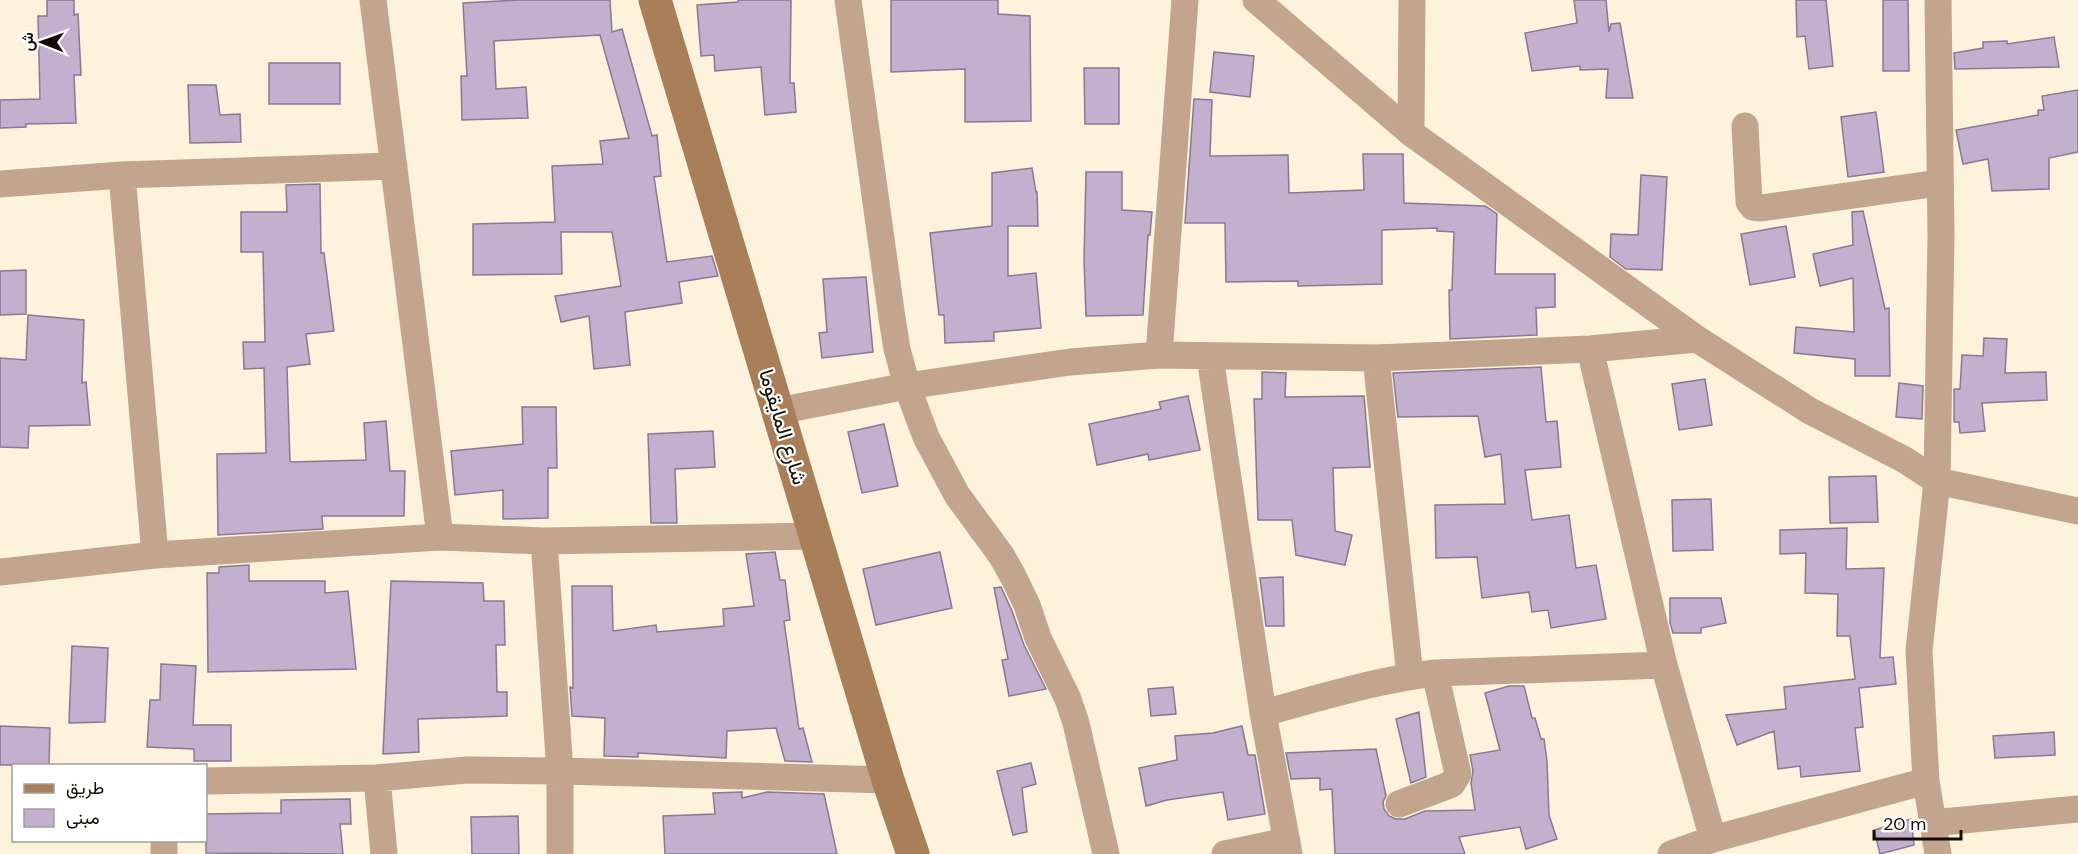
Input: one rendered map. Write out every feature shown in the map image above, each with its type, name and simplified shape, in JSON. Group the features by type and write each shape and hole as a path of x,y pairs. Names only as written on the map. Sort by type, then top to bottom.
{"street":[{"path":"373,0 440,537"},
{"name":"شارع المايقوما","path":"655,0 888,780 913,854"},
{"path":"848,0 892,318 897,350 907,386 926,437 957,495 1001,555 1013,576 1027,605 1038,638 1068,699 1076,723 1106,854"},
{"path":"1159,356 1185,0"},
{"path":"1411,134 1412,0"},
{"path":"1938,0 1941,234 1937,481 1919,651 1926,781 1938,854"},
{"path":"1251,2 1411,134 1697,339 1810,411 1905,460 1937,481 2078,511"},
{"path":"1745,126 1749,202 1754,207 1761,208 1939,183"},
{"path":"0,184 122,175 394,166"},
{"path":"122,175 155,555"},
{"path":"778,411 907,386 1070,362 1159,356 1377,358 1590,349 1697,339"},
{"path":"1590,349 1664,665 1713,839"},
{"path":"1210,357 1263,713 1288,848 1225,854"},
{"path":"1377,358 1422,674 1458,774 1452,783 1399,804"},
{"path":"0,572 155,555 440,537 544,541 815,536"},
{"path":"544,541 560,771 560,854"},
{"path":"1263,713 1359,687 1422,674 1664,665"},
{"path":"207,781 377,778 466,770 888,780"},
{"path":"377,778 384,854"},
{"path":"1671,854 1713,839 1926,781"},
{"path":"1932,823 2077,814"}],"building":[{"path":"47,0 74,0 74,15 78,14 81,75 74,75 76,123 26,124 26,127 0,128 0,100 40,99 38,16 47,16"},
{"path":"518,0 610,0 612,32 622,29 652,136 657,135 661,176 654,177 667,262 712,256 718,276 679,282 682,303 625,312 630,365 594,369 589,316 561,322 555,296 621,286 612,232 561,232 562,274 473,275 473,224 555,222 552,166 603,164 600,141 629,138 600,35 494,41 496,89 526,87 528,118 462,120 461,76 467,76 463,3"},
{"path":"738,0 791,0 790,83 794,83 796,112 765,115 761,67 715,71 714,55 701,56 697,5 738,2"},
{"path":"891,0 998,0 998,14 1030,16 1031,121 965,122 965,69 891,72"},
{"path":"1574,0 1606,0 1609,32 1611,24 1620,23 1633,98 1606,98 1608,69 1580,70 1580,66 1532,71 1525,33 1577,23"},
{"path":"1796,0 1826,0 1833,66 1809,69 1805,36 1797,37"},
{"path":"1883,0 1908,0 1909,71 1883,71"},
{"path":"2054,37 2059,67 1955,69 1954,53 1983,48 1983,42 2007,41 2007,44"},
{"path":"1214,52 1254,56 1250,97 1210,92"},
{"path":"269,63 340,63 340,104 269,104"},
{"path":"1084,68 1119,68 1119,124 1085,124"},
{"path":"188,85 216,85 220,115 240,114 241,142 190,143"},
{"path":"2078,90 2078,152 2049,158 2049,189 1992,191 1988,159 1963,164 1956,130 2038,115 2038,110 2044,110 2042,96"},
{"path":"1194,99 1212,100 1210,156 1288,155 1289,193 1364,190 1363,154 1403,154 1404,203 1485,206 1497,214 1495,274 1555,274 1555,307 1536,308 1537,335 1450,339 1449,290 1452,290 1454,232 1437,231 1437,228 1382,230 1382,284 1298,286 1298,281 1226,282 1225,223 1185,223"},
{"path":"1876,112 1884,172 1848,177 1841,117"},
{"path":"1032,168 1037,192 1038,226 1008,226 1008,276 1036,273 1041,328 994,332 994,341 945,343 944,315 939,315 930,233 992,226 992,173"},
{"path":"1086,172 1122,172 1122,210 1152,212 1150,235 1148,235 1143,315 1086,316 1084,260"},
{"path":"1641,175 1667,177 1662,270 1626,269 1610,257 1611,234 1638,235"},
{"path":"320,184 321,253 324,253 334,331 306,334 310,364 287,367 290,462 366,460 364,423 386,421 390,471 405,471 404,516 322,516 323,529 218,535 217,454 266,453 264,368 244,369 243,342 265,342 263,252 241,252 241,212 287,212 286,185"},
{"path":"1863,211 1885,309 1889,308 1890,376 1855,376 1855,359 1794,353 1796,327 1854,332 1853,278 1820,286 1813,254 1853,245 1852,212"},
{"path":"1786,226 1795,277 1750,285 1741,234"},
{"path":"26,270 26,314 0,315 0,271"},
{"path":"866,277 873,352 822,358 819,333 827,332 823,279"},
{"path":"28,315 84,320 82,383 86,382 90,425 29,426 28,448 0,447 0,358 26,360"},
{"path":"1984,338 2007,339 2005,373 2046,372 2047,400 1982,403 1985,431 1960,433 1959,422 1954,422 1954,389 1960,389 1962,355 1983,356"},
{"path":"1541,367 1546,422 1557,421 1561,467 1525,470 1532,520 1569,515 1576,568 1596,565 1606,619 1551,628 1548,610 1532,612 1529,592 1482,598 1477,557 1436,558 1435,505 1505,504 1501,454 1485,457 1478,416 1398,417 1393,373"},
{"path":"1262,372 1286,373 1285,397 1364,396 1370,467 1333,468 1335,531 1352,535 1345,565 1296,555 1292,520 1258,520 1254,399 1262,399"},
{"path":"1705,379 1712,425 1679,430 1672,384"},
{"path":"1899,383 1923,386 1922,419 1896,417"},
{"path":"1188,396 1200,450 1149,460 1148,454 1097,465 1089,424 1161,409 1159,402"},
{"path":"522,407 556,407 557,468 548,468 548,518 503,519 503,490 455,495 451,451 523,444"},
{"path":"884,424 898,486 862,493 848,432"},
{"path":"713,431 715,467 675,469 677,523 651,523 648,434"},
{"path":"1876,476 1878,522 1830,523 1829,477"},
{"path":"1711,499 1713,550 1673,551 1672,500"},
{"path":"1847,528 1846,569 1884,568 1880,658 1893,657 1896,684 1859,688 1863,727 1855,728 1860,771 1801,777 1800,766 1778,769 1774,731 1737,745 1726,715 1786,709 1784,687 1855,679 1850,636 1837,636 1838,594 1805,593 1806,553 1780,554 1780,530"},
{"path":"775,552 780,580 785,580 790,620 784,621 799,729 803,728 812,762 785,761 776,728 727,731 726,758 638,753 638,757 604,756 605,718 572,716 570,687 573,688 572,586 612,586 613,631 656,625 657,632 724,626 723,609 754,606 746,554"},
{"path":"940,552 952,608 876,625 863,569"},
{"path":"249,565 249,581 325,581 325,593 348,591 356,669 208,672 207,573 219,573 219,567"},
{"path":"1283,577 1284,626 1266,626 1260,578"},
{"path":"391,581 483,583 484,601 504,601 505,645 496,645 497,692 507,692 507,716 418,719 419,752 383,754"},
{"path":"1001,587 1024,645 1046,689 1009,696 1002,660 1008,659 994,588"},
{"path":"1670,598 1721,598 1726,623 1701,628 1701,633 1673,633 1670,623"},
{"path":"72,646 108,648 105,722 69,723"},
{"path":"161,664 196,666 193,725 231,725 231,761 194,761 194,749 147,747 150,700 160,700"},
{"path":"1509,686 1524,686 1532,718 1535,718 1541,739 1544,739 1549,815 1557,839 1526,849 1520,827 1459,837 1465,854 1335,854 1332,789 1320,790 1320,778 1291,779 1286,753 1376,749 1386,796 1383,802 1384,809 1389,816 1396,819 1405,819 1425,811 1475,810 1470,755 1500,750 1485,693"},
{"path":"1173,687 1176,714 1151,716 1148,689"},
{"path":"1419,712 1426,777 1411,783 1396,719"},
{"path":"0,726 50,728 49,764 0,765"},
{"path":"1242,726 1248,755 1255,755 1265,814 1228,820 1223,792 1167,800 1146,806 1139,768 1177,760 1175,736 1213,733"},
{"path":"2054,732 2055,755 1995,758 1993,736"},
{"path":"1031,763 1036,784 1022,788 1027,832 1013,835 997,771"},
{"path":"742,792 742,798 767,792 824,794 837,854 665,854 663,816 715,814 713,793"},
{"path":"350,799 351,824 340,824 343,854 206,853 207,814 281,813 281,800"},
{"path":"518,816 519,854 472,854 471,817"},
{"path":"1911,819 1914,845 1880,854 1874,830"}]}
